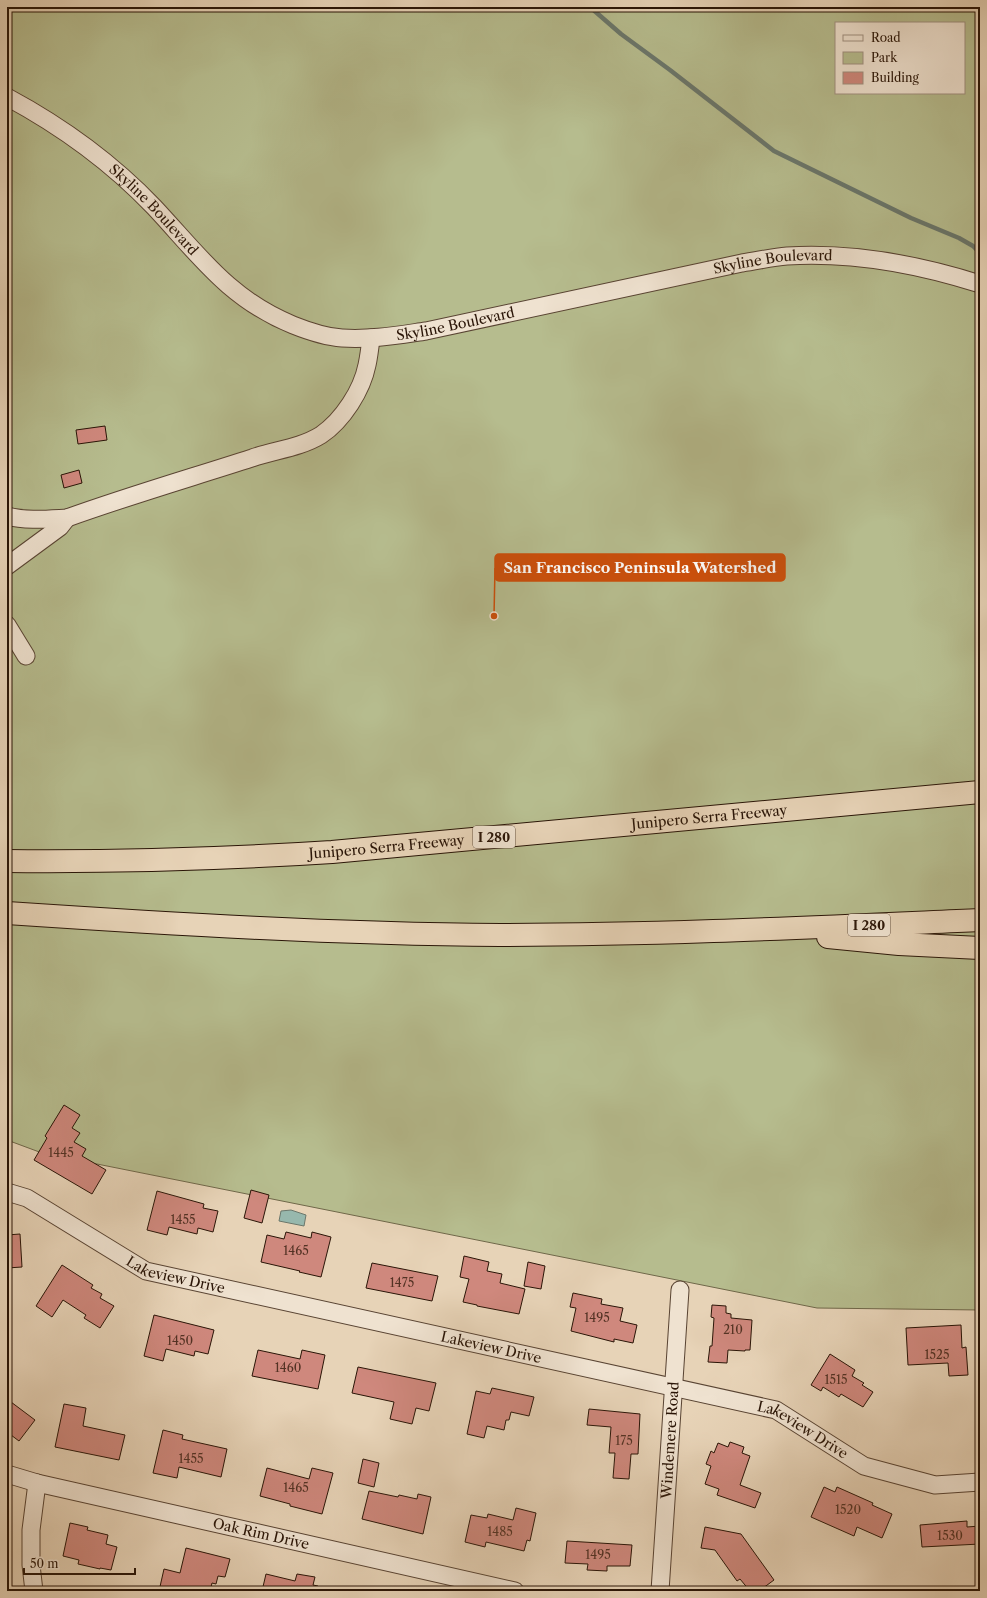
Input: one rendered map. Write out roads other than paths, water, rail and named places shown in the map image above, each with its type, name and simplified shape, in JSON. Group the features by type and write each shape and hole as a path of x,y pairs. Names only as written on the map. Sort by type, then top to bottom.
{"highway":[{"name":"Junipero Serra Freeway","path":"7,861 160,861 325,853 980,792"},
{"name":"I 280","path":"7,912 208,926 375,933 564,934 759,930 980,920"},
{"path":"759,930 874,942 980,948"}],"street":[{"name":"Skyline Boulevard","path":"7,97 52,124 88,149 121,175 154,207 221,280 248,302 279,319 308,331 341,338 371,338 426,331 742,263 786,256 831,255 874,258 918,267 980,284"},
{"path":"7,516 14,518 43,519 67,518 250,458 301,444 321,434 336,422 356,393 367,365 371,338"},
{"path":"7,566 60,527 67,518"},
{"path":"7,625 26,656"},
{"name":"Lakeview Drive","path":"7,1192 27,1198 146,1271 776,1410 864,1466 935,1485 980,1482"},
{"name":"Windemere Road","path":"660,1591 675,1387 680,1290"},
{"name":"Oak Rim Drive","path":"7,1474 37,1483 515,1591"},
{"path":"34,1591 30,1566 31,1530 37,1483"}],"water":[{"path":"291,1210 306,1215 304,1226 279,1221 281,1211"}],"waterway":[{"path":"590,7 621,34 774,151 911,218 959,238 973,246 980,253"}],"place":[{"name":"San Francisco Peninsula Watershed","path":"494,616"}]}
